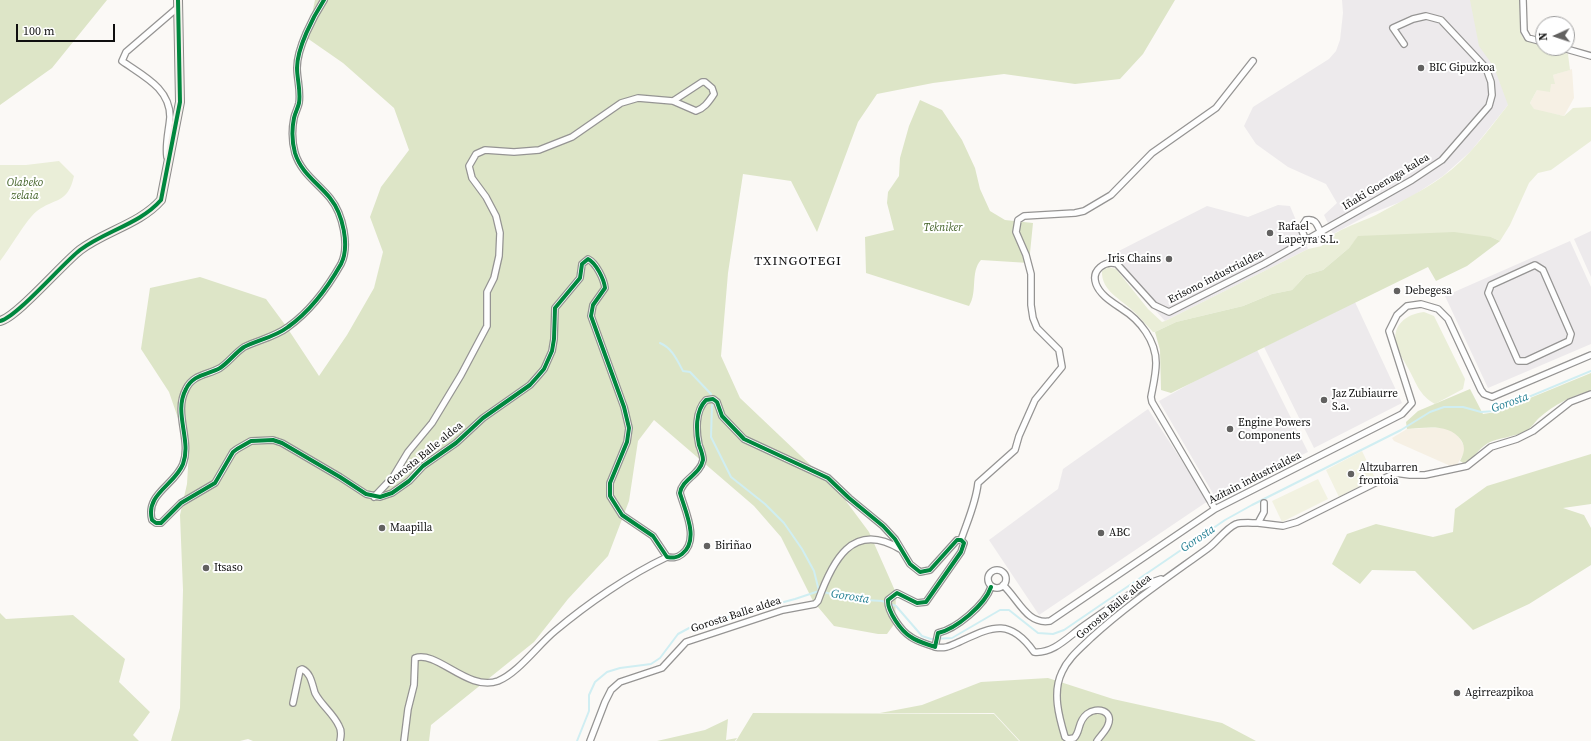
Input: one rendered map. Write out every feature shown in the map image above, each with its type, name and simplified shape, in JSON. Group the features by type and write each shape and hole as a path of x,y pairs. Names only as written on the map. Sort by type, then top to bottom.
{"street":[{"path":"0,321 4,320 18,308 81,250 127,225 156,206 161,200 164,192 180,102 176,9 178,0"},
{"path":"324,0 299,54 297,66 299,104 294,118 293,136 295,153 302,167 313,181 330,198 335,206 345,238 344,254 330,284 287,328 243,348 221,367 200,375 189,383 183,396 181,411 184,459 179,472 163,487 156,497 151,510 151,515 152,520 156,523 161,523 182,503 215,483 233,452 251,441 273,440 282,444 340,477 359,491 374,497"},
{"path":"1523,0 1524,31 1528,38 1535,40"},
{"path":"168,165 166,152 170,111 167,98 157,85 122,61 126,52 176,9"},
{"name":"Iñaki Goenaga kalea","path":"1314,236 1412,180 1442,160 1489,106 1492,95 1491,82 1486,68 1441,20 1426,16 1413,19 1393,28 1404,44"},
{"path":"1575,51 1591,56"},
{"path":"961,540 976,499 978,483 1015,450 1019,436 1035,400 1062,366 1058,350 1037,328 1033,318 1030,305 1031,274 1026,255 1016,232 1018,220 1024,216 1075,213 1084,211 1110,195 1152,153 1216,108 1253,61"},
{"name":"Gorosta Balle aldea","path":"374,497 393,477 408,452 432,423 461,375 487,326 487,292 494,278 499,256 500,233 496,216 486,197 472,178 469,166 476,154 485,150 514,152 539,150 572,137 621,103 638,98 673,101 696,112 705,106 714,94 712,88 705,82 673,101"},
{"path":"1306,241 1301,228 1306,220 1316,222 1321,233"},
{"name":"Erisono industrialdea","path":"1215,509 1152,402 1156,357 1147,334 1133,317 1102,294 1096,284 1095,274 1099,267 1104,264 1117,264 1154,305 1169,312 1314,236"},
{"name":"Gorosta Balle aldea","path":"374,497 386,496 400,488 423,466 456,443 483,418 525,388 538,376 544,369 552,351 555,308 580,278 582,264 588,259 591,260 603,278 605,288 593,305 591,316 624,407 629,428 627,442 610,483 610,496 622,515 653,536 667,557"},
{"path":"1535,265 1543,270 1571,334 1569,341 1545,352 1526,361 1518,361 1488,293 1491,285 1535,265"},
{"name":"Azitain industrialdea","path":"1003,586 1033,619 1038,622 1050,621 1215,509 1402,414 1412,403 1389,331 1397,315 1407,306 1421,304 1438,309 1448,319 1481,390 1484,394 1492,397 1504,394 1591,355"},
{"name":"Gorosta Balle aldea","path":"1097,741 1108,725 1108,715 1104,711 1099,710 1087,714 1079,722 1074,738 1068,739 1065,737 1057,702 1057,686 1062,671 1075,653 1108,622 1166,578 1208,549 1228,529 1237,524 1258,523 1283,526 1297,522 1395,473 1425,475 1467,466 1491,447 1517,439 1533,431 1570,402 1591,394"},
{"path":"404,741 408,709 414,685 415,658 421,656 431,658 465,677 478,681 492,682 499,680 516,669 538,645 574,616 622,582 667,557 678,557 684,552 691,543 691,533 680,493 682,485 694,476 701,465 703,457 698,438 698,412 702,404 709,399 713,399 717,402 722,416 744,439 828,478 849,498 884,526 914,568 920,572 925,572 936,565 954,542 961,540"},
{"path":"1258,523 1264,512 1264,503"},
{"name":"Gorosta Balle aldea","path":"590,741 611,690 620,682 662,668 686,642 783,610 815,604 818,601 830,572 845,551 853,543 861,540 874,540 902,550"},
{"path":"961,540 964,543 964,548 926,602 917,603 897,593 888,600 887,607 909,636 920,642 950,646 970,638 977,632 996,628 1017,633 1034,652 1041,653 1063,642 1139,590 1154,581 1166,578"},
{"path":"936,645 936,636 938,633 946,632 960,623 988,596 991,586 988,578 994,571 1001,571 1005,576 1003,586 997,588 991,586"},
{"path":"293,703 300,670 302,669 309,675 321,703 339,725 340,741"}],"shaded area":[{"path":"1342,0 1503,0 1508,105 1471,151 1443,176 1408,199 1370,214 1333,234 1324,215 1337,203 1326,184 1288,167 1256,144 1244,126 1253,107 1329,59 1336,51 1340,40 1343,13"},
{"path":"1572,69 1574,98 1564,116 1534,110 1530,103 1537,90 1551,83 1554,84 1553,75"},
{"path":"1278,205 1290,206 1308,249 1165,321 1107,257 1207,206 1248,217"},
{"path":"1591,231 1591,277 1574,239"},
{"path":"1570,241 1591,287 1591,344 1488,388 1445,296"},
{"path":"1355,302 1402,403 1314,448 1264,347"},
{"path":"1257,350 1308,452 1215,497 1159,401 1216,369"},
{"path":"1148,409 1208,501 1039,615 989,540 1058,489 1063,469"},
{"path":"1446,428 1456,433 1464,446 1464,453 1455,468 1394,441 1392,438 1407,429"}],"green space":[{"path":"0,0 107,0 52,68 0,105"},
{"path":"315,0 1175,0 1143,54 1120,79 1075,84 1004,74 933,83 877,94 858,122 817,232 791,181 743,174 728,273 721,356 740,398 840,493 869,532 896,593 895,623 887,634 878,634 834,626 813,601 781,537 754,506 654,420 638,441 629,501 608,556 568,599 534,642 431,725 429,741 253,741 248,739 240,741 171,741 180,708 183,590 180,515 187,484 189,450 169,392 141,349 150,288 200,277 266,299 319,376 347,335 374,288 383,252 370,217 381,187 409,150 394,108 343,63 307,38"},
{"path":"1470,0 1520,0 1520,31 1523,38 1535,42 1535,56 1568,56 1570,70 1553,75 1555,84 1551,84 1550,92 1537,90 1530,103 1534,109 1564,116 1573,108 1591,107 1591,141 1551,170 1538,173 1529,183 1510,225 1500,241 1491,237 1359,236 1349,248 1323,270 1306,275 1292,290 1272,294 1243,306 1176,322 1155,332 1153,332 1136,313 1108,289 1103,278 1102,271 1108,267 1116,269 1148,309 1162,322 1165,321 1308,249 1322,246 1331,236 1410,197 1442,177 1461,161 1478,143 1508,105 1494,67 1479,46"},
{"name":"Tekniker","path":"920,100 942,110 962,140 975,168 980,189 990,211 1005,220 1033,223 1029,263 981,260 976,270 973,295 969,306 866,273 865,237 894,230 887,203 888,192 899,176 900,158 909,126"},
{"name":"Olabeko zelaia","path":"59,161 74,176 68,191 60,199 43,207 33,214 0,261 0,165 26,165"},
{"path":"1454,232 1491,237 1500,241 1467,266 1436,281 1428,267 1171,393 1161,390 1160,350 1155,332 1176,322 1243,306 1272,294 1292,290 1306,275 1323,270 1349,248 1358,236"},
{"path":"1424,312 1434,316 1465,379 1463,389 1435,404 1425,397 1419,389 1399,352 1395,340 1398,327 1401,322 1411,315"},
{"path":"1591,373 1591,391 1577,395 1557,405 1539,418 1526,431 1488,443 1465,464 1460,461 1464,450 1463,443 1450,431 1437,428 1407,429 1406,422 1418,411 1470,389 1483,414 1496,412"},
{"name":"Altzubarren frontoia","path":"1362,451 1375,478 1339,497 1326,470"},
{"path":"1591,454 1591,504 1563,508 1584,515 1591,528 1591,565 1529,604 1473,630 1415,571 1372,570 1360,584 1332,564 1347,534 1376,524 1433,537 1453,532 1455,509 1487,486"},
{"path":"1318,479 1328,499 1282,522 1272,501"},
{"path":"0,613 6,619 73,615 125,659 119,682 150,712 133,735 139,741 0,741"},
{"path":"1048,678 1113,699 1222,723 1256,741 1020,741 994,713 880,713 922,705 981,682"},
{"path":"753,713 994,714 1019,741 736,741"},
{"path":"728,719 726,740 737,738 735,741 657,741 705,730"}],"waterway":[{"path":"660,343 671,351 683,371 690,372 711,394"},
{"name":"Gorosta","path":"824,592 849,599 882,601 896,606 922,636 931,639 952,638 1000,610 1009,610 1038,633 1053,634 1064,630 1225,520 1401,430 1430,412 1444,407 1463,407 1481,412 1495,411 1591,371"},
{"name":"Gorosta","path":"577,741 589,711 589,695 595,682 607,672 620,668 651,664 660,658 678,634 691,627 795,599 819,591 814,571 802,549 784,523 765,504 731,477 711,437 712,405"}],"cycle path":[{"path":"0,321 7,318 28,301 80,250 90,243 143,215 161,200 180,102 178,0"},
{"path":"324,0 306,33 298,60 297,72 299,105 294,116 293,140 295,153 301,166 330,198 342,221 345,239 344,257 324,290 311,307 296,321 278,333 244,347 220,368 193,380 189,384 181,407 185,446 183,464 174,478 162,490 153,503 151,511 152,520 156,523 161,523 181,503 215,483 233,452 251,441 273,440 282,443 366,494 380,497 392,493 409,481 423,466 456,443 483,418 530,385 544,369 552,351 555,308 580,278 582,264 588,259 594,264 599,272 605,288 593,305 591,316 624,407 629,428 627,442 610,483 610,496 622,515 653,536 667,557 671,558 682,554 690,541 690,525 680,493 681,488 698,470 703,460 697,434 697,421 702,405 706,400 713,399 717,402 722,416 744,439 828,478 849,498 883,526 895,539 910,564 920,572 930,570 957,540 961,540 964,543 961,552 926,602 917,603 897,593 888,600 888,605 895,620 911,637 935,647 938,633 953,627 969,615 983,601 991,587"}],"place":[{"name":"BIC Gipuzkoa","path":"1421,68"},
{"name":"Rafael Lapeyra S.L.","path":"1270,233"},
{"name":"Iris Chains","path":"1169,259"},
{"name":"Debegesa","path":"1397,291"},
{"name":"Jaz Zubiaurre S.a.","path":"1324,400"},
{"name":"Engine Powers Components","path":"1230,429"},
{"name":"Altzubarren frontoia","path":"1351,474"},
{"name":"Maapilla","path":"382,528"},
{"name":"ABC","path":"1101,533"},
{"name":"Biriñao","path":"707,546"},
{"name":"Itsaso","path":"206,568"},
{"name":"Agirreazpikoa","path":"1457,693"}],"district":[{"name":"TXINGOTEGI","path":"798,262"}]}
